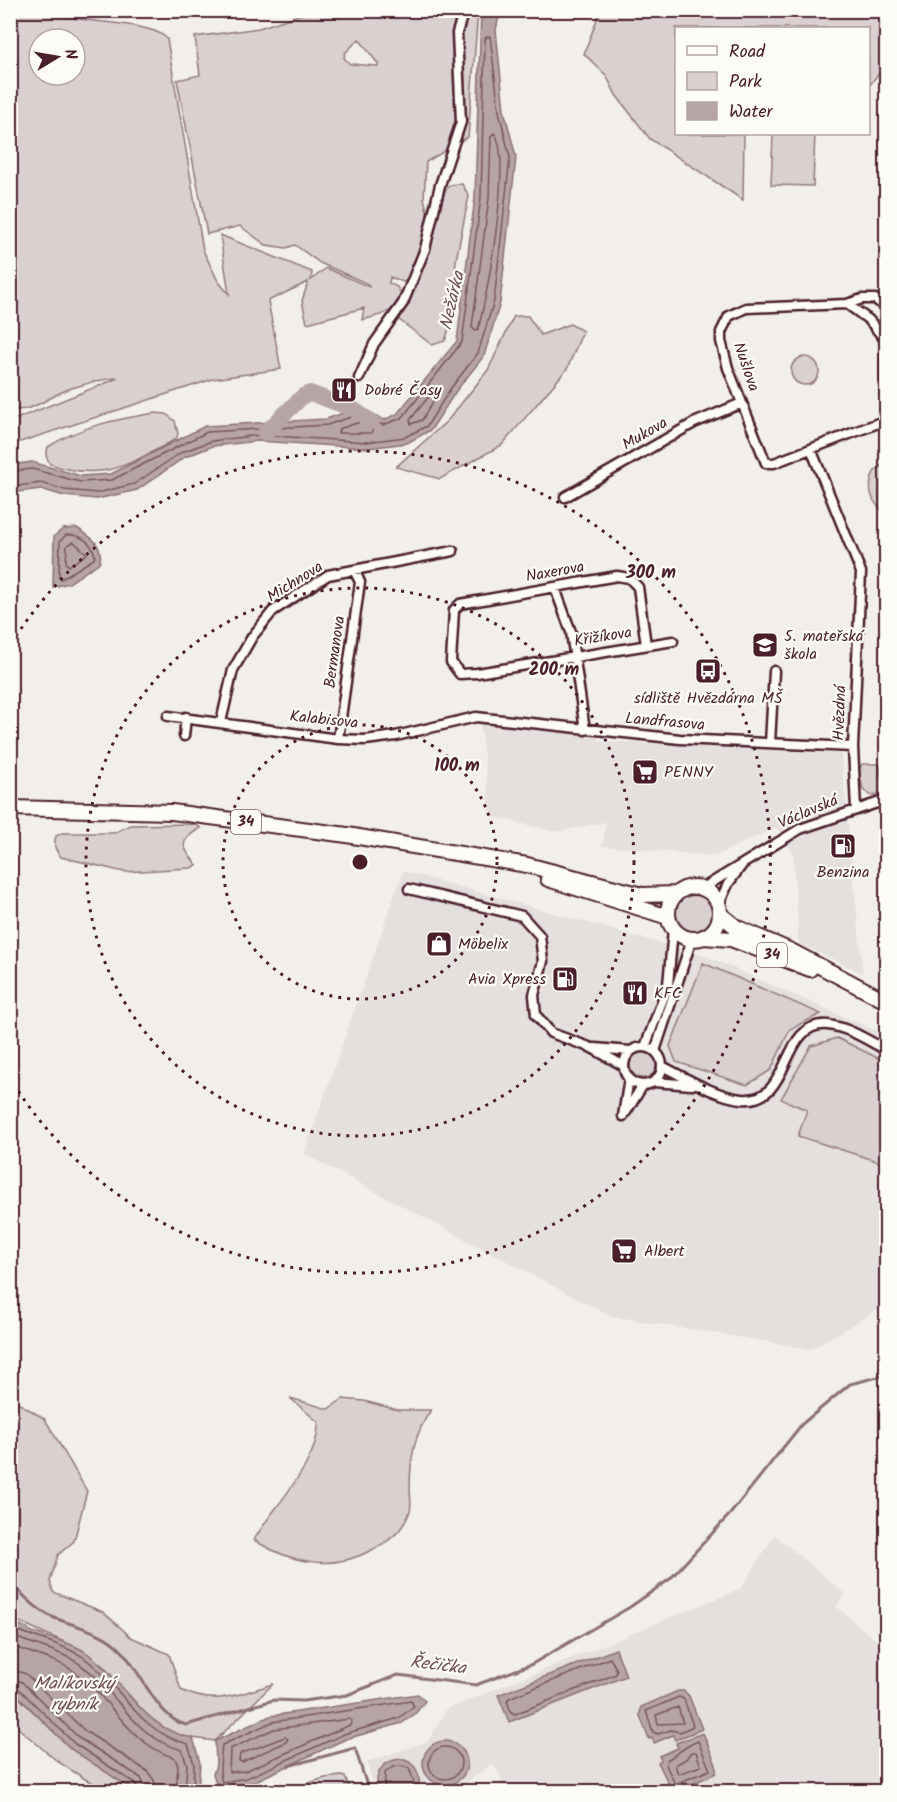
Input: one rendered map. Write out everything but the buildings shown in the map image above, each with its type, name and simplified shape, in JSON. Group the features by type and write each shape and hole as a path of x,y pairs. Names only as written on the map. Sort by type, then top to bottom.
{"main road":[{"name":"34","path":"10,808 172,812 347,835 479,859 527,865 642,895 675,894"},
{"name":"34","path":"479,859 670,923"},
{"path":"688,887 704,888 714,896 719,909 716,927 697,938 681,936 670,923 669,904 675,894 688,887"},
{"name":"34","path":"719,909 736,927 791,951 840,979 886,1001"},
{"name":"34","path":"697,938 731,939 840,979"}],"street":[{"path":"359,378 374,344 403,303 425,249 440,185 461,122 457,33 464,10"},
{"name":"Nušlova","path":"811,449 774,464 766,463 721,341 721,332 729,316 746,308 848,304 870,298 875,299 886,308"},
{"path":"848,304 869,320 886,341"},
{"path":"811,449 886,420 886,351"},
{"name":"Mukova","path":"565,497 694,423 742,403"},
{"name":"Hvězdná","path":"811,449 861,572 853,747 856,809"},
{"name":"Michnova","path":"221,722 233,670 252,637 273,611 328,575 453,551"},
{"name":"Bermanova","path":"338,739 360,582 354,570"},
{"name":"Naxerova","path":"454,610 464,602 617,576 629,578 638,586 646,645"},
{"path":"555,588 571,632 585,730"},
{"name":"Křižíkova","path":"454,610 452,662 460,674 673,641"},
{"path":"770,743 774,671"},
{"name":"Kalabisova","path":"168,716 338,739 365,740 396,736 476,717"},
{"path":"184,736 186,717"},
{"name":"Landfrasova","path":"476,717 585,730 853,747"},
{"name":"Václavská","path":"704,888 801,829 886,800"},
{"name":"Václavská","path":"719,909 728,884 745,862"},
{"path":"409,889 522,916 540,936 543,961 534,995 537,1015 551,1033 592,1048 624,1066 629,1078 624,1116 643,1085"},
{"path":"645,1047 668,985 670,923"},
{"path":"655,1051 697,938"},
{"path":"592,1048 630,1052 645,1047 655,1051 662,1066 697,1085 742,1099 759,1096 772,1089 794,1043 810,1029 826,1024 841,1028 886,1050"},
{"path":"624,1066 630,1052"},
{"path":"654,1082 662,1066"},
{"path":"629,1078 643,1085 654,1082 697,1085"}],"shaded area":[{"path":"480,722 599,737 599,741 841,754 863,973 799,944 793,852 776,827 716,856 602,846 606,822 555,832 491,816"},
{"path":"403,871 706,956 886,1035 886,1305 811,1349 610,1316 304,1154"},
{"path":"775,1535 845,1594 836,1606 886,1649 886,1791 500,1791 503,1783 493,1763 455,1791 375,1791 367,1762 428,1741 447,1709 740,1589"}],"green space":[{"path":"10,11 44,13 43,11 150,11 57,15 147,29 167,39 203,250 218,281 229,294 220,235 312,272 311,280 326,268 369,287 368,284 320,263 295,245 286,248 266,245 240,226 207,234 177,80 200,75 195,37 259,28 302,14 326,11 478,11 468,137 426,162 424,198 429,219 420,255 408,280 403,282 390,277 389,283 397,287 403,296 395,307 386,313 362,320 364,308 307,323 302,301 308,282 268,301 281,369 213,379 11,445 11,421 118,378 72,388 27,409 11,409","holes":["359,39 379,65 350,64 344,58 345,53"]},
{"path":"600,11 886,11 886,64 870,85 870,27 675,27 675,135 744,135 743,200 650,139 616,95 606,75 584,54"},
{"path":"773,135 815,135 813,186 771,185"},
{"path":"462,184 469,196 456,260 453,316 445,341 432,345 398,319 426,258 445,191 450,185"},
{"path":"514,316 528,316 541,335 570,324 583,331 567,369 502,445 440,479 396,467 448,420 488,370"},
{"path":"805,357 815,361 819,371 815,381 805,385 795,381 791,371 795,361"},
{"path":"155,413 166,414 175,421 178,434 176,439 130,463 116,468 86,472 50,464 46,456 48,447 73,434 113,421"},
{"path":"886,462 886,512 873,500 871,483 874,472"},
{"path":"862,764 879,764 882,778 886,777 886,794 872,796 863,790 859,770"},
{"path":"194,824 201,828 188,837 184,845 197,865 191,868 124,872 61,857 55,845 56,836 62,833 114,833 130,825"},
{"path":"694,892 708,898 714,912 708,926 694,932 680,926 674,912 680,898"},
{"path":"703,963 821,1014 790,1029 771,1070 747,1085 676,1062 670,1046"},
{"path":"837,1038 886,1062 886,1164 798,1136 807,1110 781,1099 811,1046"},
{"path":"643,1052 652,1056 656,1065 652,1074 643,1078 634,1074 630,1065 634,1056"},
{"path":"10,1398 45,1419 87,1491 74,1541 58,1555 50,1581 53,1592 103,1612 131,1637 169,1654 181,1690 205,1698 216,1698 238,1695 273,1684 215,1741 177,1736 154,1723 103,1666 84,1651 11,1618"},
{"path":"290,1398 328,1409 343,1399 364,1401 398,1410 431,1410 414,1447 410,1511 400,1530 385,1543 357,1557 342,1561 313,1562 283,1555 254,1540 304,1468 317,1437 318,1422"},
{"path":"10,1689 71,1749 139,1791 109,1791 57,1761 11,1722"},
{"path":"345,1777 351,1791 282,1791 325,1778"}],"water":[{"path":"481,11 500,11 496,30 504,110 516,157 500,303 484,356 456,391 431,430 407,443 368,448 258,441 213,446 185,457 137,490 97,499 64,496 41,489 11,493 11,465 32,462 81,476 111,474 205,426 326,419 361,407 384,420 397,414 457,341 475,197"},
{"path":"77,528 98,546 100,562 69,583 53,587 54,536 63,529"},
{"name":"Malíkovský rybník","path":"11,1618 28,1630 69,1644 87,1653 147,1715 176,1733 193,1738 200,1763 198,1791 139,1791 127,1786 71,1749 11,1689"},
{"path":"616,1649 626,1676 509,1722 498,1695"},
{"path":"678,1691 684,1691 689,1696 702,1729 675,1740 673,1735 654,1743 652,1738 649,1739 640,1716 641,1707"},
{"path":"418,1694 425,1701 415,1714 402,1723 346,1739 249,1784 219,1791 213,1774 216,1765 215,1741 270,1716"},
{"path":"703,1733 716,1765 716,1773 677,1791 671,1789 658,1762 661,1760 659,1756 678,1748 676,1743"},
{"path":"445,1741 460,1748 467,1763 460,1778 445,1785 430,1778 423,1763 430,1748"},
{"path":"406,1760 417,1771 419,1786 417,1791 379,1791 377,1779 380,1769 388,1762"}],"waterway":[{"path":"265,433 303,396 310,393 353,409 372,422"},
{"name":"Řečička","path":"10,1581 29,1601 46,1614 97,1633 114,1643 128,1659 158,1704 176,1721 186,1725 274,1700 303,1701 347,1695 398,1675 476,1685 532,1664 630,1607 670,1579 731,1513 802,1424 850,1384 886,1375"},
{"path":"288,1766 355,1748 369,1792"},
{"path":"196,1786 201,1789 218,1785"}],"place":[{"name":"Dobré Časy","path":"344,390"},
{"name":"5. mateřská škola","path":"765,645"},
{"name":"sídliště Hvězdárna MŠ","path":"708,671"},
{"name":"PENNY","path":"645,772"},
{"name":"Benzina","path":"843,846"},
{"name":"Möbelix","path":"439,944"},
{"name":"Avia Xpress","path":"565,979"},
{"name":"KFC","path":"635,993"},
{"name":"Albert","path":"624,1251"}],"water label":[{"name":"Nežárka","path":"453,301"}]}
